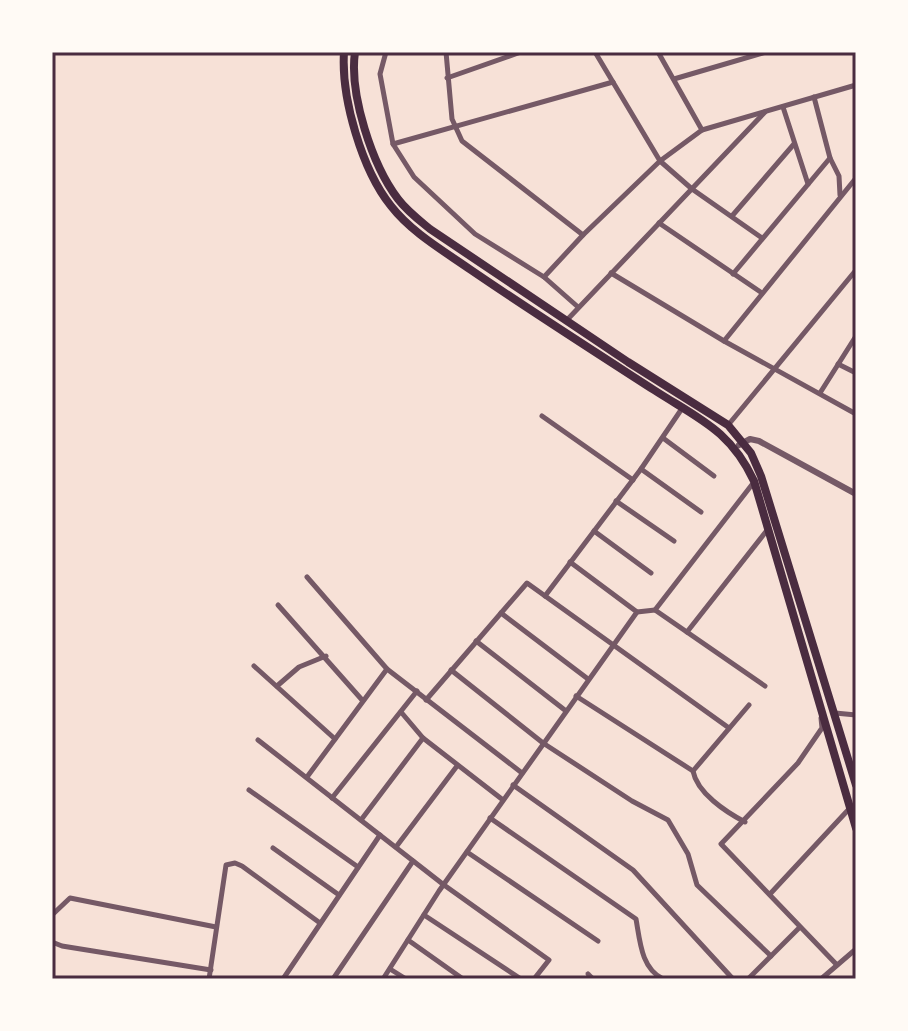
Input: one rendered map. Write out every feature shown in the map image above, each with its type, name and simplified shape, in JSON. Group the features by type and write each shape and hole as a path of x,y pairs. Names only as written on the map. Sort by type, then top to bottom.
{"main road":[{"path":"344,52 346,93 368,167 399,215 432,242 535,313 740,445"},
{"path":"355,52 357,97 377,163 400,202 430,229 728,425 758,478 830,714 856,828"},
{"path":"758,478 769,529 856,785"}],"street":[{"path":"386,52 380,74 393,144 414,177 475,234 544,277 578,307"},
{"path":"446,52 452,119 462,141 583,235"},
{"path":"447,78 521,52"},
{"path":"595,52 660,161 692,189 762,238"},
{"path":"658,52 702,130"},
{"path":"674,79 766,52"},
{"path":"393,144 613,82"},
{"path":"544,277 660,161 702,130 856,85"},
{"path":"814,97 830,158 839,176 840,195"},
{"path":"783,107 808,184"},
{"path":"566,321 766,111"},
{"path":"732,217 794,144"},
{"path":"733,274 830,158"},
{"path":"724,341 856,178"},
{"path":"659,223 762,293"},
{"path":"728,425 856,270"},
{"path":"611,273 724,341 856,414"},
{"path":"820,393 856,336"},
{"path":"838,364 856,373"},
{"path":"544,596 633,480 688,399"},
{"path":"542,416 633,480"},
{"path":"663,438 714,476"},
{"path":"740,445 750,439 769,445 856,494"},
{"path":"641,469 701,512"},
{"path":"655,610 758,478"},
{"path":"616,501 674,541"},
{"path":"687,632 769,529"},
{"path":"594,531 651,573"},
{"path":"570,562 637,612 655,610 765,686"},
{"path":"307,577 387,669 522,773"},
{"path":"426,700 527,583 729,728"},
{"path":"278,605 363,701"},
{"path":"383,979 490,818 637,612"},
{"path":"501,613 588,679"},
{"path":"476,641 566,711"},
{"path":"277,686 299,667 326,656"},
{"path":"254,666 335,739"},
{"path":"307,778 387,669"},
{"path":"451,670 543,743 632,801 668,820 688,854 697,885 771,956"},
{"path":"332,798 417,691"},
{"path":"576,696 693,771"},
{"path":"745,822 729,814 694,781 693,771 749,705"},
{"path":"401,712 423,738 503,800"},
{"path":"837,965 721,844 798,763 822,728 821,716 856,715"},
{"path":"361,820 423,738"},
{"path":"258,740 444,885 549,960 534,979"},
{"path":"396,847 457,766"},
{"path":"513,785 633,870 733,979"},
{"path":"249,790 358,867"},
{"path":"770,894 850,808"},
{"path":"490,818 636,919 645,962 663,979"},
{"path":"283,979 380,835"},
{"path":"273,848 339,895"},
{"path":"467,852 598,941"},
{"path":"333,979 413,861"},
{"path":"209,979 226,865 235,863 320,923"},
{"path":"52,915 70,898 216,927"},
{"path":"424,915 521,979"},
{"path":"748,979 799,928"},
{"path":"408,940 463,979"},
{"path":"52,942 211,970"},
{"path":"821,979 856,949"},
{"path":"390,969 406,979"}]}
